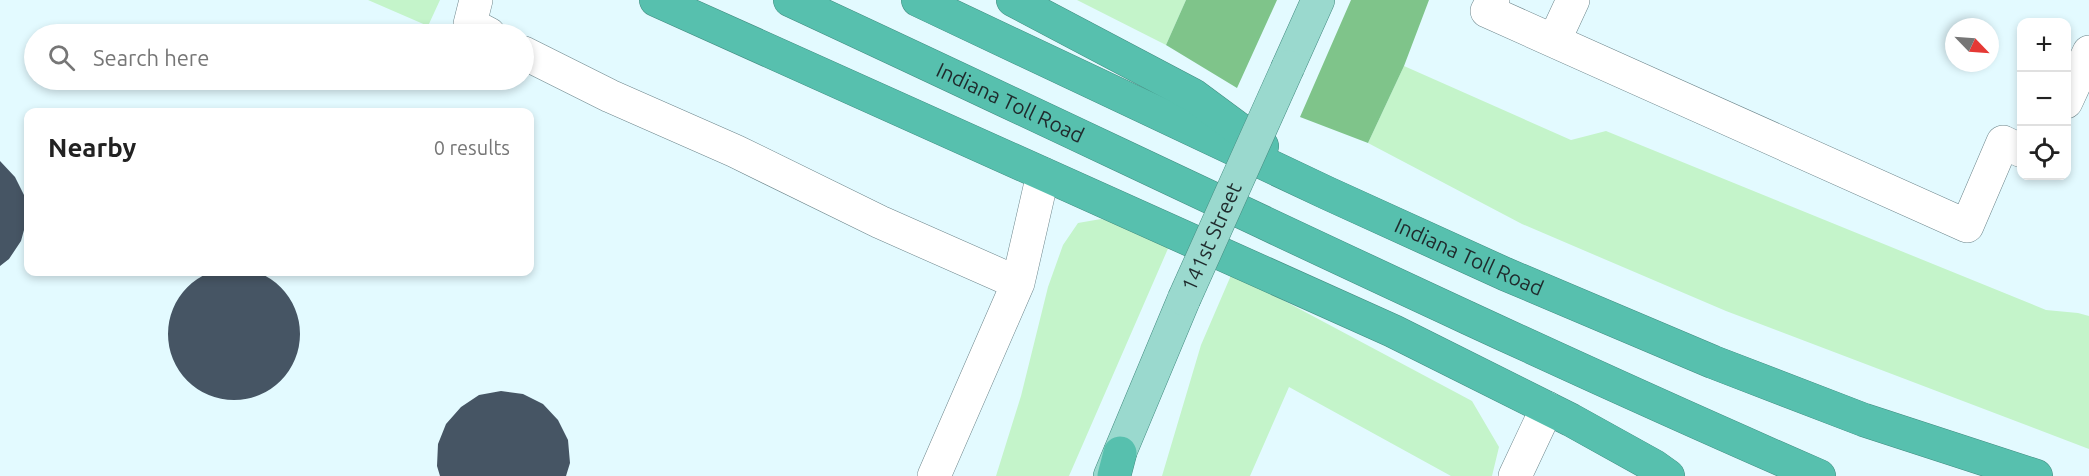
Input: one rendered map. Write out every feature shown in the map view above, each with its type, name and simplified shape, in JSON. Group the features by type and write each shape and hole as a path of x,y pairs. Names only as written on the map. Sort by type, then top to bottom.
{"highway":[{"path":"656,0 1393,332 1547,408 1644,460 1668,476"},
{"name":"Indiana Toll Road","path":"790,0 1390,283 1819,476"},
{"name":"Indiana Toll Road","path":"918,0 1327,193 1505,274 1713,362 1864,420 2036,476"},
{"path":"1014,0 1193,95 1327,193"}],"main road":[{"name":"141st Street","path":"1115,468 1184,299 1318,0"}],"lane":[{"path":"470,24 476,0"},
{"path":"1492,0 1487,11 1967,226 2003,142 2017,149"},
{"path":"1554,41 1573,0"},
{"path":"2071,93 2089,51"},
{"path":"534,58 610,96 735,151 880,222 1018,283"},
{"path":"934,476 1018,283 1043,174"},
{"path":"1515,476 1547,408"}],"green space":[{"path":"368,0 440,0 429,24 423,24"},
{"path":"1077,0 1186,0 1166,45"},
{"path":"1186,0 1277,0 1237,88 1166,45"},
{"path":"1351,0 1429,0 1404,66 1368,143 1300,117"},
{"path":"1404,66 1571,140 1606,131 2046,310 2089,316 2089,449 1726,311 1522,224 1368,143"},
{"path":"1101,219 1135,228 1170,244 1069,476 996,476 1021,396 1048,287 1063,245 1078,223"},
{"path":"1232,273 1472,401 1499,447 1492,476 1451,476 1289,387 1250,476 1162,476 1201,345"}],"building":[{"path":"0,161 15,177 24,195 24,230 21,241 9,259 0,266"},
{"path":"204,276 264,276 289,298 298,321 300,334 298,347 289,370 270,389 259,395 234,400 209,395 188,380 173,359 168,334 173,309 179,298"},
{"path":"501,391 523,394 543,404 558,420 568,440 570,463 566,476 440,476 437,466 438,444 446,424 461,407 479,395"}]}
